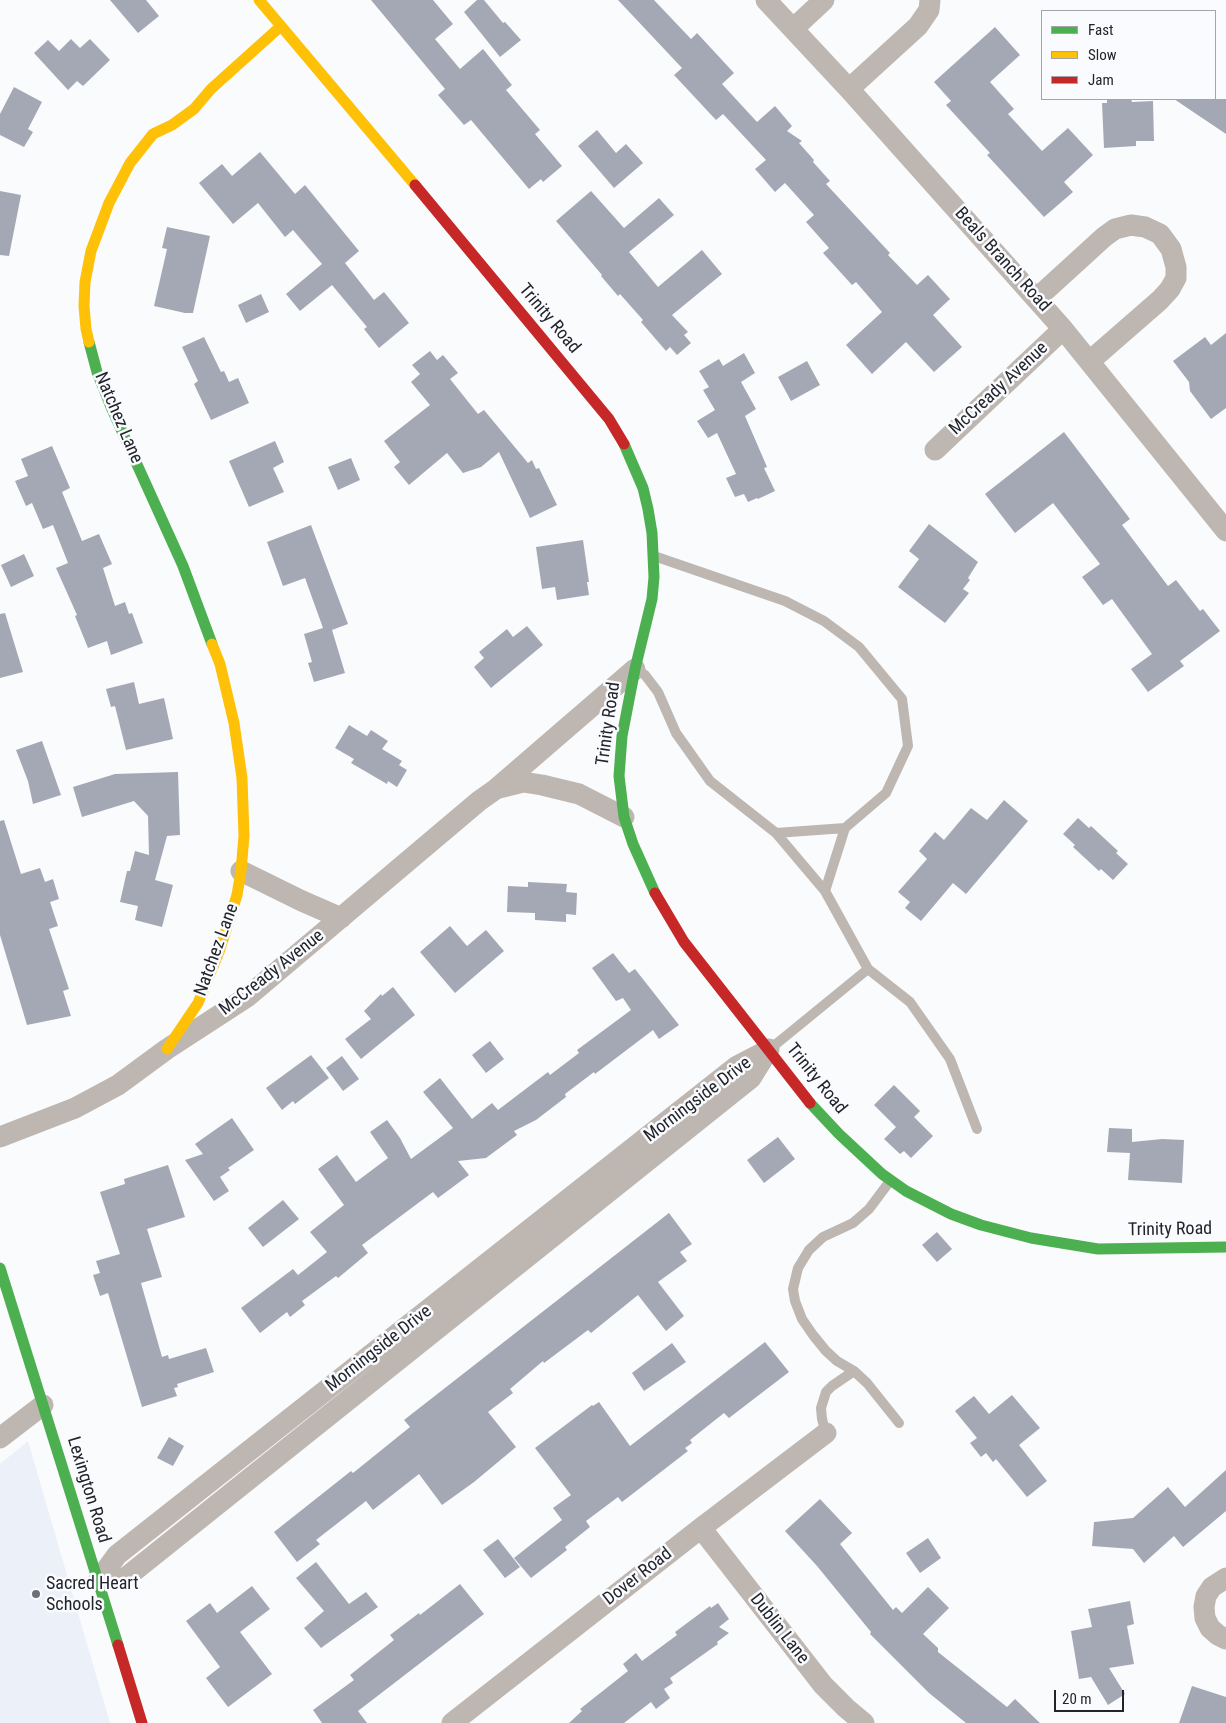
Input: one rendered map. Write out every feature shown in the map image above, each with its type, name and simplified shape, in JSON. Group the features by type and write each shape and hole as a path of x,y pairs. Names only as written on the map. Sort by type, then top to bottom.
{"street":[{"name":"Trinity Road","path":"259,0 609,419 633,462 643,488 652,533 654,576 652,599 635,669 622,736 619,776 624,817 648,880 684,942 828,1122 846,1141 890,1180 906,1191 951,1214 980,1225 1031,1238 1098,1248 1226,1246"},
{"name":"Beals Branch Road","path":"766,0 849,89 1063,329 1226,531"},
{"path":"793,30 824,0"},
{"path":"849,89 918,26 929,10 930,0"},
{"name":"Natchez Lane","path":"167,1049 198,1003 219,952 237,895 241,871 244,811 242,778 234,723 220,664 183,566 97,372 86,329 84,306 85,282 91,251 109,203 130,163 153,134 172,125 194,109 211,89 281,26"},
{"path":"1036,299 1104,238 1116,230 1131,225 1145,227 1160,234 1170,249 1176,267 1176,278 1170,289 1090,361"},
{"name":"McCready Avenue","path":"935,450 1063,329"},
{"name":"McCready Avenue","path":"0,1137 84,1103 118,1085 167,1049 247,997 479,801 496,789 635,669"},
{"name":"McCready Avenue","path":"496,789 523,782 542,785 579,794 624,817"},
{"path":"241,871 341,918"},
{"name":"Morningside Drive","path":"98,1581 124,1579 751,1078 769,1049"},
{"name":"Lexington Road","path":"0,1268 142,1723"},
{"path":"0,1438 43,1405"},
{"name":"Dover Road","path":"452,1723 700,1528 826,1433"},
{"name":"Dublin Lane","path":"700,1528 824,1685 846,1708 864,1723"},
{"path":"1226,1578 1212,1587 1206,1596 1204,1607 1205,1618 1210,1628 1226,1639"}],"lane":[{"path":"653,555 785,601 824,621 858,647 902,699 908,746 886,793 845,828 825,891"},
{"path":"635,669 645,675 658,692 676,733 710,781 776,833 825,891 868,968 910,1002 950,1059 978,1129"},
{"path":"776,833 845,828"},
{"path":"769,1049 868,968"},
{"path":"890,1180 864,1214 853,1223 823,1237 815,1243 803,1258 794,1280 793,1289 802,1319 826,1351 837,1361 854,1371 878,1396 899,1423"},
{"path":"826,1433 822,1408 826,1392 854,1371"}],"shaded area":[{"name":"Sacred Heart Schools","path":"28,1441 110,1723 0,1723 0,1464"}],"building":[{"path":"110,0 146,0 159,16 138,33"},
{"path":"371,0 433,0 453,24 435,39 460,69 483,49 512,85 506,90 540,130 535,134 562,166 543,182 541,179 529,189 471,120 464,125 438,95 445,89"},
{"path":"477,0 484,0 503,23 505,22 521,40 500,57 464,12"},
{"path":"618,0 654,0 691,39 697,33 734,73 722,84 757,122 775,106 792,126 787,131 802,141 799,143 830,181 826,184 890,253 888,255 917,285 928,275 950,299 933,315 962,347 934,372 906,342 872,374 846,345 882,312 856,282 852,285 823,253 829,248 806,222 814,215 785,183 775,192 755,169 766,160 723,114 716,120 674,75 682,68"},
{"path":"995,27 1020,55 990,82 1014,109 1008,114 1042,151 1068,128 1093,155 1064,182 1073,192 1044,217 987,155 990,153 946,105 951,101 934,82"},
{"path":"71,39 80,48 90,39 110,60 83,86 77,81 68,90 34,53 48,40 59,51"},
{"path":"14,87 42,102 28,129 33,132 24,147 0,135 0,114"},
{"path":"1226,99 1226,134 1175,100"},
{"path":"1107,100 1153,101 1154,141 1136,141 1136,146 1104,148 1102,103 1107,103"},
{"path":"597,130 616,153 626,144 643,163 614,188 578,146"},
{"path":"260,152 295,194 305,185 359,251 345,263 374,300 384,292 409,323 379,348 364,329 367,327 332,285 300,311 286,294 322,264 293,230 285,237 258,203 233,224 199,183 222,164 232,176"},
{"path":"0,191 21,195 9,256 0,255"},
{"path":"591,191 624,228 659,198 674,215 629,252 658,287 702,250 722,274 672,315 688,332 684,335 691,343 677,355 670,347 666,351 641,322 643,320 620,294 618,296 556,221"},
{"path":"167,227 210,236 193,313 154,306 167,249 162,248"},
{"path":"261,294 269,312 246,323 238,305"},
{"path":"1226,333 1226,408 1211,419 1190,391 1189,382 1173,361 1205,337 1211,345"},
{"path":"204,337 221,372 224,371 229,382 238,378 249,403 211,420 194,384 198,381 182,347"},
{"path":"430,351 437,360 443,355 458,373 450,379 478,414 484,410 528,463 532,460 536,469 539,468 557,505 530,518 499,452 481,467 463,473 447,453 409,485 394,467 400,462 384,441 430,405 411,382 420,374 412,365"},
{"path":"744,353 755,373 741,382 756,409 745,416 767,467 764,468 775,491 748,502 744,494 735,497 726,478 736,474 717,433 708,438 697,421 715,410 703,390 709,387 699,371 719,359 723,366"},
{"path":"807,361 820,385 791,401 778,377"},
{"path":"1064,432 1130,519 1122,525 1168,586 1176,580 1200,611 1203,609 1220,631 1180,661 1184,666 1148,692 1131,669 1152,654 1112,599 1103,605 1082,577 1100,564 1053,503 1015,533 985,494"},
{"path":"275,441 284,462 273,468 284,492 249,507 229,461"},
{"path":"52,446 70,488 62,492 82,541 99,534 112,564 103,568 115,606 125,602 129,614 132,613 143,643 111,655 107,641 88,648 75,616 77,615 56,568 68,563 53,525 43,529 32,503 26,506 15,481 28,476 21,459"},
{"path":"351,458 360,480 338,490 328,467"},
{"path":"929,524 978,562 968,578 970,580 963,589 969,593 945,623 898,587 919,559 909,551"},
{"path":"311,525 348,624 332,630 345,673 314,682 308,663 312,662 304,634 323,628 305,578 283,586 267,542"},
{"path":"583,540 589,595 557,600 555,587 542,589 536,547"},
{"path":"24,554 34,576 11,587 1,565"},
{"path":"5,613 23,672 0,678 0,614"},
{"path":"527,626 543,645 491,688 474,667 484,658 479,652 507,629 513,637"},
{"path":"134,682 139,704 164,698 173,739 126,750 115,706 111,707 106,689"},
{"path":"349,725 367,736 371,730 388,741 382,749 402,761 399,765 407,770 397,787 388,781 387,784 351,763 354,759 335,748"},
{"path":"42,741 61,795 33,804 28,781 16,750"},
{"path":"178,772 180,835 167,836 155,880 173,885 162,927 135,920 138,906 120,902 127,871 130,871 135,851 149,855 148,816 134,801 82,817 73,787 115,774"},
{"path":"1004,800 1028,821 966,894 953,883 921,921 905,908 910,902 898,892 927,859 919,851 935,832 944,840 971,808 987,820"},
{"path":"1078,818 1089,828 1091,826 1118,851 1116,853 1128,864 1113,880 1101,869 1099,871 1073,847 1075,845 1063,834"},
{"path":"4,820 21,874 40,868 45,882 53,879 59,899 50,902 58,926 49,929 69,989 63,991 71,1016 27,1025 0,935 0,821"},
{"path":"528,882 567,884 566,892 577,893 576,915 566,914 566,922 535,920 535,913 507,912 508,886 528,887"},
{"path":"450,926 467,946 486,930 504,951 455,993 420,952"},
{"path":"613,953 629,973 635,969 679,1025 659,1039 653,1030 565,1094 566,1097 536,1120 514,1131 517,1135 486,1158 458,1161 469,1175 438,1198 433,1192 362,1245 368,1253 338,1278 336,1276 302,1301 305,1305 290,1317 287,1312 260,1333 241,1308 293,1269 298,1275 327,1252 310,1232 344,1205 318,1169 337,1155 356,1182 388,1158 370,1132 387,1120 400,1138 411,1159 453,1128 423,1092 440,1078 472,1119 492,1103 498,1110 548,1072 550,1075 579,1053 577,1050 631,1010 623,998 616,1001 592,968"},
{"path":"393,987 415,1015 361,1059 345,1039 371,1019 364,1011 381,994 382,996"},
{"path":"490,1041 504,1059 486,1073 472,1055"},
{"path":"311,1055 329,1078 295,1104 293,1101 282,1110 266,1088"},
{"path":"342,1056 359,1079 343,1091 326,1068"},
{"path":"894,1085 920,1111 914,1117 933,1136 911,1158 904,1151 900,1154 884,1139 896,1127 874,1105"},
{"path":"232,1118 254,1150 228,1168 230,1170 220,1177 229,1191 214,1201 185,1160 203,1154 195,1144"},
{"path":"1109,1128 1132,1129 1132,1142 1162,1139 1184,1140 1182,1183 1128,1180 1130,1153 1107,1152"},
{"path":"778,1137 795,1159 764,1183 747,1160"},
{"path":"168,1165 185,1217 147,1229 162,1277 141,1283 162,1357 168,1355 169,1359 206,1348 214,1372 177,1384 178,1387 174,1388 177,1396 142,1407 108,1293 100,1296 93,1275 100,1273 96,1261 120,1254 100,1192 125,1184 124,1179"},
{"path":"283,1200 299,1219 263,1247 248,1228"},
{"path":"669,1213 692,1244 680,1252 687,1261 658,1282 684,1316 666,1331 638,1295 591,1333 588,1330 544,1363 543,1361 510,1389 513,1393 488,1412 516,1447 474,1482 442,1505 419,1474 373,1510 366,1501 316,1540 320,1544 297,1562 274,1532 351,1471 353,1473 410,1427 404,1420"},
{"path":"937,1232 952,1249 937,1262 922,1245"},
{"path":"765,1342 789,1372 729,1418 724,1413 690,1440 692,1443 685,1448 688,1451 622,1502 618,1497 586,1521 590,1527 565,1547 567,1550 531,1578 514,1558 562,1520 553,1508 571,1495 535,1448 592,1405 599,1402 630,1446"},
{"path":"672,1343 686,1362 644,1391 632,1373"},
{"path":"1012,1395 1040,1428 1019,1445 1047,1481 1027,1497 996,1459 993,1462 986,1453 981,1457 970,1443 977,1438 955,1411 974,1396 989,1414"},
{"path":"169,1437 184,1446 173,1466 157,1458"},
{"path":"1226,1470 1226,1511 1183,1547 1174,1536 1144,1563 1133,1549 1092,1546 1094,1522 1133,1518 1168,1487 1185,1507"},
{"path":"820,1499 852,1533 840,1544 893,1610 896,1607 902,1613 928,1587 949,1608 923,1634 938,1648 938,1652 1007,1707 1015,1699 1040,1723 966,1723 929,1693 870,1634 871,1632 817,1566 785,1531"},
{"path":"928,1538 941,1558 920,1573 906,1553"},
{"path":"498,1539 520,1567 505,1578 483,1550"},
{"path":"316,1562 349,1604 366,1592 378,1607 321,1648 304,1628 324,1611 296,1578"},
{"path":"460,1584 484,1614 358,1711 367,1723 322,1723 313,1710 354,1680 350,1675 394,1640 390,1635 419,1613 420,1615"},
{"path":"252,1586 270,1609 240,1632 272,1674 228,1707 206,1678 220,1667 186,1621 210,1603 217,1613"},
{"path":"1130,1601 1134,1624 1127,1626 1134,1664 1109,1668 1125,1694 1108,1705 1091,1677 1079,1679 1071,1631 1092,1627 1088,1609"},
{"path":"718,1603 729,1619 719,1627 729,1633 717,1642 718,1644 670,1678 673,1683 664,1689 670,1698 656,1709 651,1702 624,1723 569,1723 582,1711 580,1709 628,1671 623,1664 636,1653 642,1661 677,1635 675,1632 710,1606 711,1608"},
{"path":"1192,1686 1226,1697 1226,1723 1179,1723"}],"traffic: fast":[{"path":"89,342 97,372 111,407 183,566 212,644"},
{"path":"624,444 643,488 648,509 652,533 654,577 652,599 635,669 622,736 619,776 624,817 633,844 655,893"},
{"path":"810,1103 839,1134 882,1174 906,1191 951,1214 981,1225 1031,1238 1098,1249 1226,1247"},
{"path":"0,1268 118,1645"}],"traffic: slow":[{"path":"259,0 415,185"},
{"path":"89,342 84,306 85,282 91,251 109,203 130,163 153,134 172,125 194,109 211,89 281,26"},
{"path":"167,1049 198,1003 219,952 237,895 241,871 244,836 242,778 234,723 220,664 212,644"}],"traffic: jam":[{"path":"415,185 609,419 624,444"},
{"path":"655,893 684,942 810,1103"},
{"path":"118,1645 142,1723"}],"place":[{"name":"Sacred Heart Schools","path":"36,1594"}]}
